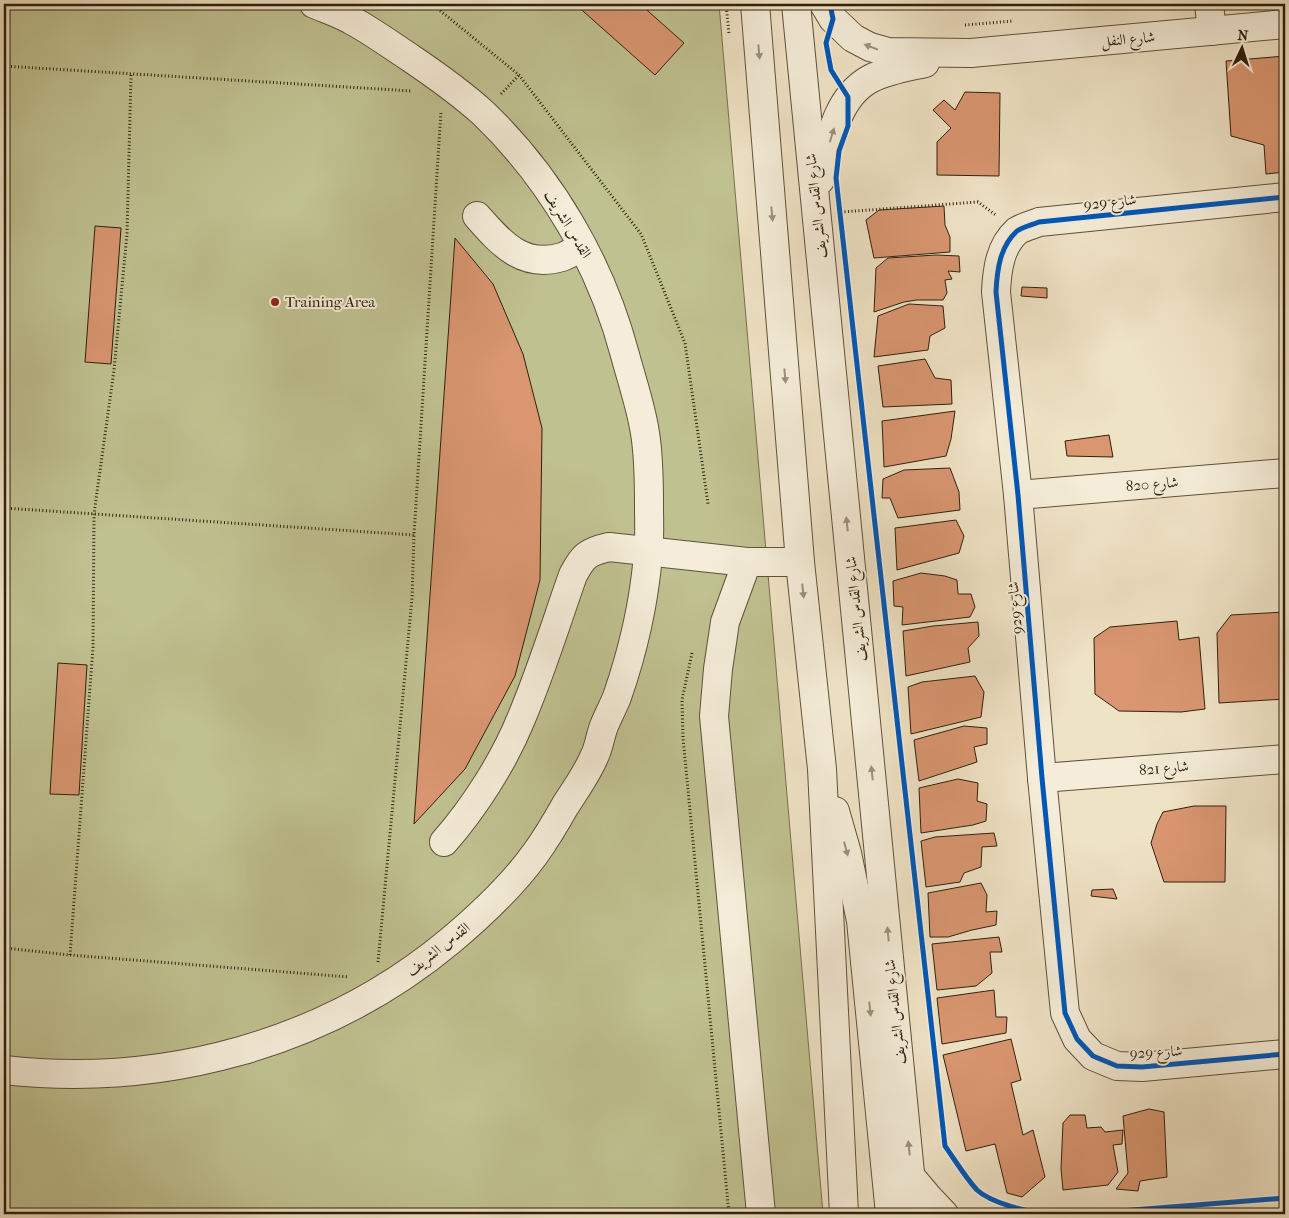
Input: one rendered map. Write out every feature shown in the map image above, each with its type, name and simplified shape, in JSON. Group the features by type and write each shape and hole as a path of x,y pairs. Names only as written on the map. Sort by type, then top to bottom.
{"street":[{"name":"القدس الشريف","path":"4,1070 97,1075 146,1070 194,1062 238,1051 285,1038 368,1000 419,966 470,924 494,901 534,855 595,756 603,729 616,698 633,642 640,610 648,552 649,480 645,434 616,321 602,286 582,246 547,189 506,137 482,113 456,90 387,42 349,19 314,4"},
{"path":"755,4 800,562 822,769 844,1214"},
{"name":"شارع القدس الشريف","path":"796,4 828,201 914,1214"},
{"name":"شارع النفل","path":"824,4 833,19 852,38 870,47 888,52 971,53 1285,24"},
{"path":"1209,4 1212,31"},
{"name":"شارع النفل","path":"828,201 833,130 848,97 868,80 893,69 971,53"},
{"name":"شارع 929","path":"1285,197 1039,222 1018,231 1003,250 997,271 996,292 1018,494 1042,778 1065,1013 1077,1039 1093,1056 1117,1066 1142,1068 1285,1054"},
{"path":"477,216 503,244 522,256 542,260 562,257 582,246"},
{"name":"شارع 820","path":"1018,494 1285,473"},
{"path":"444,842 466,817 504,754 521,721 573,575 582,558 595,550 609,547 747,562 800,562"},
{"path":"747,562 725,622 714,716 761,1214"},
{"name":"شارع 821","path":"1042,778 1285,759"},
{"path":"822,769 847,853 861,921 890,1214"},
{"path":"912,1177 926,1196 944,1214"}],"path":[{"path":"432,4 519,75 641,234 685,343 708,504"},
{"path":"4,66 413,91"},
{"path":"70,955 93,647 94,514 114,370 127,234 131,75"},
{"path":"482,113 519,75"},
{"path":"378,965 412,598 414,536 442,103"},
{"path":"828,201 840,212 842,221"},
{"path":"840,212 978,202 1018,231"},
{"path":"4,508 414,536"},
{"path":"694,646 682,700 683,738 729,1214"},
{"path":"4,948 70,955 354,977"}],"green space":[{"path":"4,4 719,4 823,1214 4,1214"}],"building":[{"path":"575,4 640,4 684,43 655,75"},
{"path":"1285,56 1285,172 1266,174 1264,145 1231,136 1226,61"},
{"path":"965,92 1000,93 999,176 937,175 937,142 951,128 933,110 944,100 955,110"},
{"path":"944,206 945,225 950,237 950,252 874,258 866,220 879,210"},
{"path":"95,226 121,228 111,364 85,362"},
{"path":"455,238 493,284 523,354 542,428 540,580 515,676 465,769 414,824"},
{"path":"936,255 959,256 960,272 948,271 952,279 945,280 947,293 943,300 904,302 874,312 876,268 888,258"},
{"path":"1022,287 1047,288 1047,298 1021,296"},
{"path":"909,304 943,306 945,328 930,336 928,350 874,357 878,316"},
{"path":"925,359 935,378 951,380 952,404 883,407 878,366"},
{"path":"955,411 951,439 946,456 884,467 882,421"},
{"path":"1109,435 1113,457 1067,456 1065,441"},
{"path":"950,468 959,492 960,510 898,518 890,498 882,498 883,479 904,470"},
{"path":"956,520 964,536 959,553 897,570 895,528"},
{"path":"1285,520 1285,561 1283,521"},
{"path":"921,573 945,576 957,580 958,594 971,594 975,607 970,617 902,625 903,607 894,606 893,581"},
{"path":"1285,612 1285,699 1219,703 1217,633 1231,615"},
{"path":"1177,621 1179,640 1199,637 1205,709 1181,712 1119,711 1095,694 1094,638 1110,627"},
{"path":"978,622 979,636 968,648 970,662 906,676 903,631"},
{"path":"58,663 87,665 79,795 50,794"},
{"path":"975,676 984,692 981,717 911,734 908,687 922,682"},
{"path":"964,726 987,728 987,744 974,747 977,762 919,781 914,740"},
{"path":"958,779 978,783 977,801 987,804 986,821 973,825 921,833 919,788"},
{"path":"1194,806 1226,806 1225,882 1164,882 1151,843 1157,824 1163,812"},
{"path":"994,833 997,846 982,847 981,867 964,873 960,882 926,887 921,841 935,837"},
{"path":"981,883 987,895 986,912 997,911 996,925 948,937 930,937 928,893"},
{"path":"1113,889 1117,899 1091,896 1092,890"},
{"path":"999,937 1002,952 990,952 992,973 976,986 937,990 932,944"},
{"path":"994,990 996,1017 1007,1017 1006,1033 942,1044 937,998"},
{"path":"1011,1039 1021,1080 1011,1083 1023,1135 1033,1130 1045,1177 1022,1197 1007,1193 995,1144 966,1151 943,1055"},
{"path":"1149,1109 1164,1112 1167,1177 1140,1181 1138,1191 1116,1189 1128,1173 1123,1116"},
{"path":"1070,1115 1085,1115 1087,1128 1101,1127 1105,1132 1123,1130 1122,1144 1113,1145 1118,1172 1108,1185 1063,1190 1061,1169 1063,1123"}],"cycle path":[{"path":"830,4 833,19 826,43 831,70 848,97 848,126 839,151 836,178 945,1146 968,1180 983,1195 1010,1206 1046,1214"},
{"path":"1285,197 1039,222 1017,231 1011,237 1000,259 996,292 1018,495 1042,778 1065,1013 1077,1039 1093,1056 1117,1066 1142,1067 1285,1054"},
{"path":"1082,1214 1285,1198"}],"place":[{"name":"Training Area","path":"275,302"}]}
